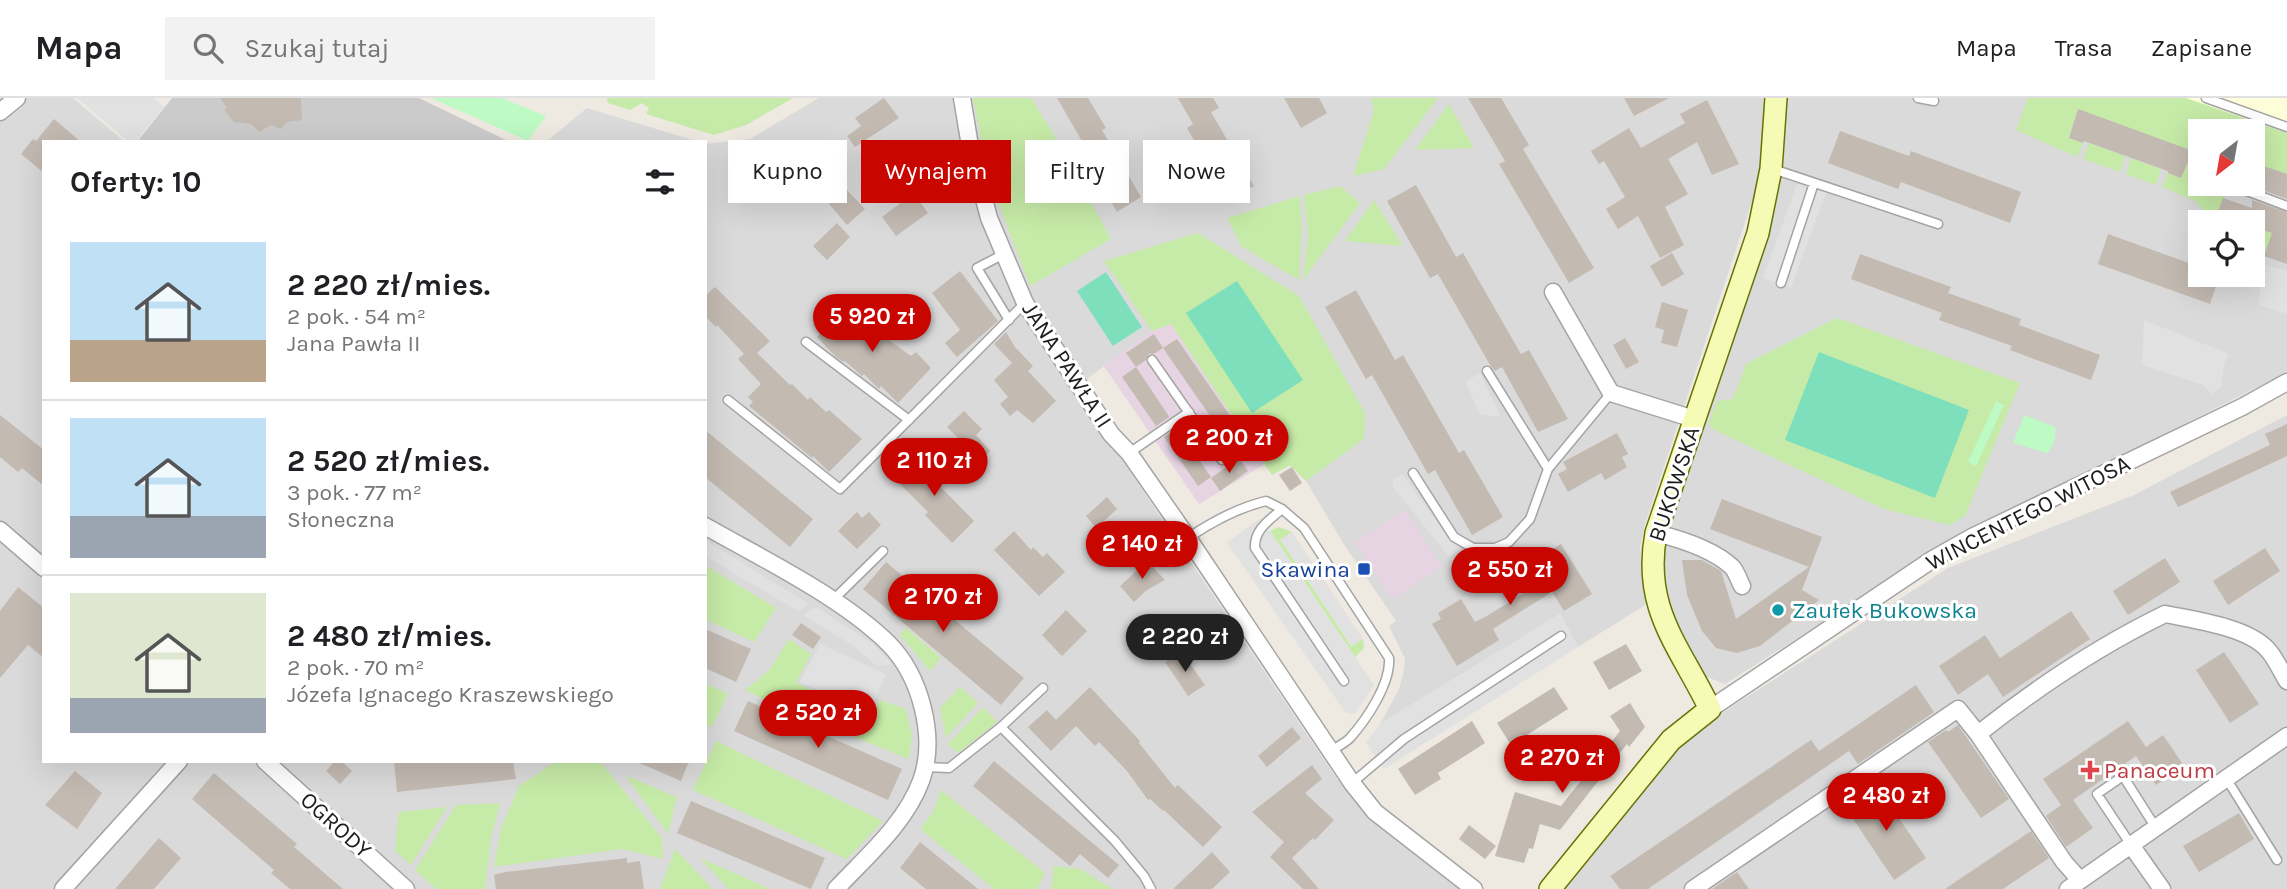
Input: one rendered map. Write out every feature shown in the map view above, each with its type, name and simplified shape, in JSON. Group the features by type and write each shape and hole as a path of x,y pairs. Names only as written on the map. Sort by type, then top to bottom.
{"street":[{"path":"0,112 17,98"},
{"name":"JANA PAWŁA II","path":"962,98 970,146 989,218 1004,254 1026,303 1111,435 1129,453 1352,783 1375,812 1474,889"},
{"name":"BUKOWSKA","path":"1710,709 1661,616 1652,575 1656,533 1758,233 1770,169 1776,98"},
{"path":"1553,292 1611,393 1695,419"},
{"name":"WINCENTEGO WITOSA","path":"1710,709 1933,559 2018,513 2242,407 2287,382"},
{"path":"707,527 833,600 889,644 906,668 916,689 927,726 925,767 921,782 902,815 836,889"},
{"path":"0,530 42,566"},
{"path":"1656,533 1712,553 1733,568 1742,586"},
{"path":"1978,734 2028,697 2115,640 2165,614 2254,638 2268,649 2287,681"},
{"path":"1550,889 1671,740 1710,709"},
{"path":"1693,889 1958,709 1978,734 2064,862 2074,885 2287,736"},
{"path":"64,889 177,763"},
{"name":"OGRODY","path":"267,763 406,889"},
{"path":"2131,845 2162,889"}],"lane":[{"path":"1918,98 1934,101"},
{"path":"2206,98 2287,127"},
{"path":"1770,169 1938,224"},
{"path":"1781,283 1814,183"},
{"path":"2260,196 2287,206"},
{"path":"1004,254 977,268 1009,320"},
{"path":"727,400 841,489 1026,303"},
{"path":"806,342 909,420"},
{"path":"1152,360 1222,460"},
{"path":"1487,371 1548,469"},
{"path":"1413,474 1454,537 1473,548 1495,548 1509,542 1530,519 1548,469 1611,393"},
{"path":"1129,453 1189,412"},
{"path":"1188,538 1212,522 1247,506 1266,501 1282,509 1304,528 1389,658 1390,668 1382,689 1349,739 1331,751"},
{"path":"1282,509 1257,532 1254,539 1255,548 1344,681"},
{"path":"833,600 883,551"},
{"path":"1352,783 1404,739 1561,636"},
{"path":"925,767 948,768 1001,727 1043,688"},
{"path":"1001,727 1115,841 1144,876 1150,889"},
{"path":"2131,845 2097,794 2123,776 2156,828"},
{"path":"2226,778 2277,860"}],"shaded area":[{"path":"0,98 73,98 123,140 42,140 42,763 707,763 707,144 728,141 728,203 847,203 847,140 741,140 750,139 819,98 954,98 962,140 861,140 861,203 985,203 1063,372 1335,776 1372,821 1462,889 0,889"},
{"path":"77,98 154,98 164,107 137,140 127,140"},
{"path":"172,98 419,98 506,140 139,140"},
{"path":"970,98 1768,98 1762,171 1645,524 1640,548 1647,604 1578,647 1560,614 1380,724 1399,689 1404,670 1405,659 1389,626 1396,621 1343,543 1306,481 1290,465 1272,475 1171,324 1152,331 1084,381 1026,293 994,203 1011,203 1011,140 978,140"},
{"path":"1783,98 2144,98 2188,124 2188,196 2265,196 2265,172 2287,151 2287,372 1938,549 1725,684 1699,674 1659,588 1662,535 1742,311"},
{"path":"2144,98 2287,98 2287,151 2265,138 2265,119 2213,119"},
{"path":"587,108 692,140 548,140"},
{"path":"1797,184 1826,193 1791,288 1763,278"},
{"path":"2265,265 2287,271 2287,314 2259,305 2261,287 2265,287"},
{"path":"2144,320 2229,354 2224,364 2221,387 2212,394 2203,385 2142,365"},
{"path":"1171,324 1265,464 1199,504 1103,365 1152,331"},
{"path":"1480,373 1501,417 1480,415 1466,382"},
{"path":"2287,415 2287,889 1561,889 1668,755 1700,727 1948,568 2134,495"},
{"path":"1402,474 1446,534 1461,548 1449,557 1393,487 1393,480"},
{"path":"1405,510 1442,567 1392,599 1355,542"},
{"path":"1261,518 1374,685 1355,714 1346,713 1227,543"},
{"path":"1292,532 1363,639 1352,646 1280,540"},
{"path":"707,541 809,604 798,611 707,557"},
{"path":"816,607 872,643 892,664 877,666 852,645 803,615"},
{"path":"1560,614 1578,647 1384,769 1366,743 1380,724"},
{"path":"820,644 886,674 869,713 800,682"}],"green space":[{"path":"431,98 501,98 546,116 529,140"},
{"path":"607,98 793,98 746,125 714,135 646,114 649,108 642,103 630,110 608,103"},
{"path":"973,98 1031,98 1057,140 1025,140 1025,203 1091,203 1111,239 1030,286 998,203 1011,203 1011,140 982,140"},
{"path":"1371,98 1438,98 1384,169 1353,176 1374,110"},
{"path":"2028,98 2186,98 2247,119 2188,119 2188,151 2078,110 2069,137 2083,143 2077,157 2016,130"},
{"path":"1449,104 1474,148 1415,150"},
{"path":"2265,125 2287,133 2287,174 2265,166"},
{"path":"2089,143 2125,156 2120,172 2083,159"},
{"path":"2131,158 2161,169 2156,185 2126,174"},
{"path":"2188,161 2188,196 2225,196 2219,210 2204,210 2195,201 2162,187 2168,173 2181,178"},
{"path":"1340,186 1360,203 1303,280 1308,236 1304,195"},
{"path":"1300,196 1302,230 1299,280 1242,247 1227,218"},
{"path":"1374,200 1403,246 1345,241"},
{"path":"2265,230 2287,238 2265,253"},
{"path":"1198,233 1299,296 1365,413 1364,439 1306,481 1290,465 1272,475 1171,324 1152,331 1104,261"},
{"path":"1106,272 1142,327 1113,346 1077,291"},
{"path":"1237,281 1303,380 1252,413 1186,313"},
{"path":"1837,318 2020,383 1965,516 1949,525 1884,509 1712,429 1709,423 1717,401 1733,399 1746,364"},
{"path":"1819,352 1969,410 1935,498 1785,440"},
{"path":"1996,401 2004,405 1976,466 1968,462"},
{"path":"2024,415 2055,427 2054,441 2047,453 2013,443"},
{"path":"1279,527 1292,532 1281,540 1351,646 1363,639 1364,648 1355,657 1270,531"},
{"path":"707,566 776,608 754,642 707,620"},
{"path":"906,628 941,658 930,671 900,635"},
{"path":"789,639 811,654 796,683 872,717 880,700 906,709 912,736 909,759 786,710 745,690 769,670"},
{"path":"707,684 728,694 712,727 707,724"},
{"path":"960,687 978,703 946,738 940,708"},
{"path":"983,707 997,722 958,753 948,744"},
{"path":"716,741 883,821 847,859 693,790"},
{"path":"553,763 603,765 662,838 663,859 622,849 494,867 501,829 519,786"},
{"path":"625,775 677,797 668,834"},
{"path":"941,790 1045,873 1037,889 994,889 920,829 933,812"},
{"path":"500,803 491,838 485,889 436,889 415,870 456,805"},
{"path":"447,807 411,865 395,851 399,812"},
{"path":"675,849 713,889 660,889"},
{"path":"700,858 770,889 729,889"},
{"path":"1054,866 1080,869 1113,889 1051,889"}],"building":[{"path":"220,98 301,98 302,120 287,122 281,129 271,125 259,132 251,124 234,122 224,110 227,108"},
{"path":"884,98 899,118 866,140 861,140 855,147 847,136 861,126 855,118"},
{"path":"1057,98 1088,98 1106,128 1102,130 1108,140 1081,140"},
{"path":"1178,98 1213,98 1219,108 1211,112 1227,140 1194,140 1187,128 1193,124"},
{"path":"1284,98 1319,98 1327,113 1301,128"},
{"path":"1468,98 1501,98 1529,145 1523,149 1594,268 1569,283 1499,164 1505,161"},
{"path":"1624,98 1669,98 1634,116"},
{"path":"1707,100 1739,164 1712,175 1697,142 1668,159 1688,194 1665,207 1684,245 1660,258 1638,216 1618,229 1606,209 1625,197 1604,161 1599,164 1591,151 1629,128 1641,148 1685,123 1680,114"},
{"path":"2078,109 2188,149 2188,162 2181,178 2084,141 2083,143 2069,138"},
{"path":"54,119 79,140 42,140 42,171 21,154 33,139 36,141"},
{"path":"1840,131 1909,156 1911,151 2021,192 2010,223 1901,182 1898,189 1828,163"},
{"path":"2265,166 2287,174 2287,199 2265,191"},
{"path":"1129,176 1141,197 1117,212 1112,203 1129,203"},
{"path":"1416,185 1456,257 1463,253 1521,354 1529,350 1568,419 1538,432 1502,367 1495,371 1490,365 1438,274 1430,278 1387,201"},
{"path":"847,190 865,209 847,225 829,204 847,203"},
{"path":"2223,198 2252,208 2252,200 2287,212 2287,264 2265,256 2272,233 2265,231 2265,210 2218,210"},
{"path":"901,203 921,203 928,213 896,236 882,217"},
{"path":"837,223 850,237 827,260 813,246"},
{"path":"2108,234 2188,263 2188,287 2216,287 2210,304 2098,264"},
{"path":"1672,253 1684,274 1662,287 1650,266"},
{"path":"1860,254 1951,287 1948,293 2021,319 2019,325 2100,355 2091,380 2010,350 2012,346 1939,320 1942,313 1851,279"},
{"path":"960,271 998,321 957,357 945,343 960,330 932,293"},
{"path":"715,287 770,341 757,353 808,400 810,397 826,412 829,410 862,439 829,472 813,456 812,458 749,406 753,402 748,397 761,384 738,359 744,354 707,318 707,294"},
{"path":"1356,290 1395,360 1403,355 1459,453 1464,450 1503,517 1472,535 1435,470 1428,474 1372,375 1366,379 1325,307"},
{"path":"1662,302 1688,310 1677,347 1661,343 1664,330 1655,327"},
{"path":"840,305 911,356 916,352 931,368 898,403 881,386 879,389 864,374 862,376 836,357 817,337 820,334 816,329"},
{"path":"1006,332 1015,347 1033,366 1028,371 1056,401 1033,423 1017,410 1010,416 1000,404 1008,397 994,380 1012,363 994,344"},
{"path":"1154,334 1163,348 1149,354 1146,360 1136,367 1126,353"},
{"path":"1625,338 1639,362 1626,369 1613,345"},
{"path":"1177,339 1253,449 1239,458 1163,348"},
{"path":"1136,367 1169,417 1156,426 1122,377"},
{"path":"964,411 982,429 976,435 990,451 979,463 947,427"},
{"path":"0,415 42,448 42,484 22,468 18,472 0,457"},
{"path":"2287,424 2287,456 2178,507 2170,492 2270,445 2265,434"},
{"path":"1177,428 1211,477 1198,486 1164,437"},
{"path":"707,432 813,519 790,547 707,479"},
{"path":"1617,433 1628,454 1622,457 1627,467 1605,480 1601,473 1568,492 1558,474 1567,469 1563,462"},
{"path":"922,452 940,473 933,479 974,521 952,543 925,515 928,512 896,480"},
{"path":"1239,458 1248,471 1220,491 1211,478"},
{"path":"1292,467 1302,483 1290,491 1279,475"},
{"path":"1107,497 1117,509 1096,528 1086,516"},
{"name":"Zaułek Bukowska","path":"1722,499 1822,537 1802,590 1819,600 1760,646 1737,653 1716,648 1702,631 1687,595 1682,560 1702,560 1721,571 1736,619 1809,567 1710,529"},
{"path":"857,512 862,518 869,512 881,525 857,549 838,531"},
{"path":"1014,531 1031,550 1033,547 1043,557 1047,553 1065,572 1039,596 994,550"},
{"path":"1561,544 1592,594 1564,611 1552,592 1493,629 1499,640 1457,666 1432,624 1441,619 1438,613 1461,599 1475,622 1485,617 1545,580 1533,561"},
{"path":"2265,548 2280,571 2228,605 2213,581"},
{"path":"2165,558 2180,582 2128,615 2113,591"},
{"path":"1147,561 1165,580 1147,590 1134,602 1120,586"},
{"path":"886,562 1024,678 1001,705 863,589"},
{"path":"18,587 42,606 42,656 28,645 0,678 0,611"},
{"path":"1066,610 1087,631 1062,656 1042,635"},
{"path":"2071,611 2090,639 2003,697 1988,674 1958,695 1939,666 1985,635 2000,658"},
{"path":"801,623 821,637 813,649 792,635"},
{"path":"707,630 751,649 736,682 707,669"},
{"path":"1626,644 1642,671 1609,690 1593,662"},
{"path":"1181,651 1205,685 1188,696 1165,662"},
{"path":"2224,652 2259,704 2230,723 2196,670"},
{"path":"1916,685 1934,712 1858,764 1849,751 1648,889 1620,889 1610,876 1811,740 1819,751"},
{"path":"1090,687 1140,741 1175,788 1178,785 1222,827 1203,847 1164,810 1148,800 1127,771 1099,742 1095,746 1076,726 1051,751 1028,727 1047,710 1056,720"},
{"path":"1554,687 1568,709 1511,745 1497,723"},
{"path":"748,701 902,769 888,800 734,731"},
{"path":"1630,703 1645,727 1629,747 1627,744 1560,830 1540,824 1533,849 1529,848 1524,863 1495,856 1515,792 1561,806 1620,731 1610,716"},
{"path":"1472,721 1485,743 1438,773 1441,779 1415,795 1398,769"},
{"path":"2128,721 2146,747 2163,735 2184,766 2156,785 2136,756 2073,800 2093,828 2066,847 2046,816 2061,805 2043,779"},
{"path":"1958,725 2009,799 1981,818 1928,742"},
{"path":"1292,727 1301,738 1267,767 1258,756"},
{"path":"994,761 1119,865 1108,878 1080,854 1070,866 973,786"},
{"path":"333,763 343,763 352,771 340,784 326,771"},
{"path":"394,763 513,763 516,779 397,792"},
{"path":"640,763 688,763 681,781"},
{"path":"1312,765 1322,779 1305,793 1334,820 1292,858 1319,889 1303,889 1270,857 1284,842 1252,812"},
{"path":"75,771 102,793 77,829 45,805"},
{"path":"214,773 297,844 294,847 343,889 290,889 271,873 274,870 192,799"},
{"path":"1877,786 1926,858 1894,880 1845,807"},
{"path":"691,801 825,858 811,889 677,833"},
{"path":"2239,813 2254,839 2199,872 2183,846"},
{"path":"1469,825 1496,846 1485,859 1459,839"},
{"path":"2031,831 2049,858 2003,889 1945,889"},
{"path":"159,838 181,858 154,889 115,889"},
{"path":"920,842 978,889 926,889 900,868"},
{"path":"1212,852 1230,872 1212,889 1173,889"},
{"path":"627,858 627,863 640,861 644,889 496,889 494,875 505,872"},
{"path":"1737,872 1749,889 1712,889"}],"place":[{"name":"Skawina","path":"1364,569"},
{"name":"Zaułek Bukowska","path":"1778,610"},
{"name":"Panaceum","path":"2090,770"}]}
